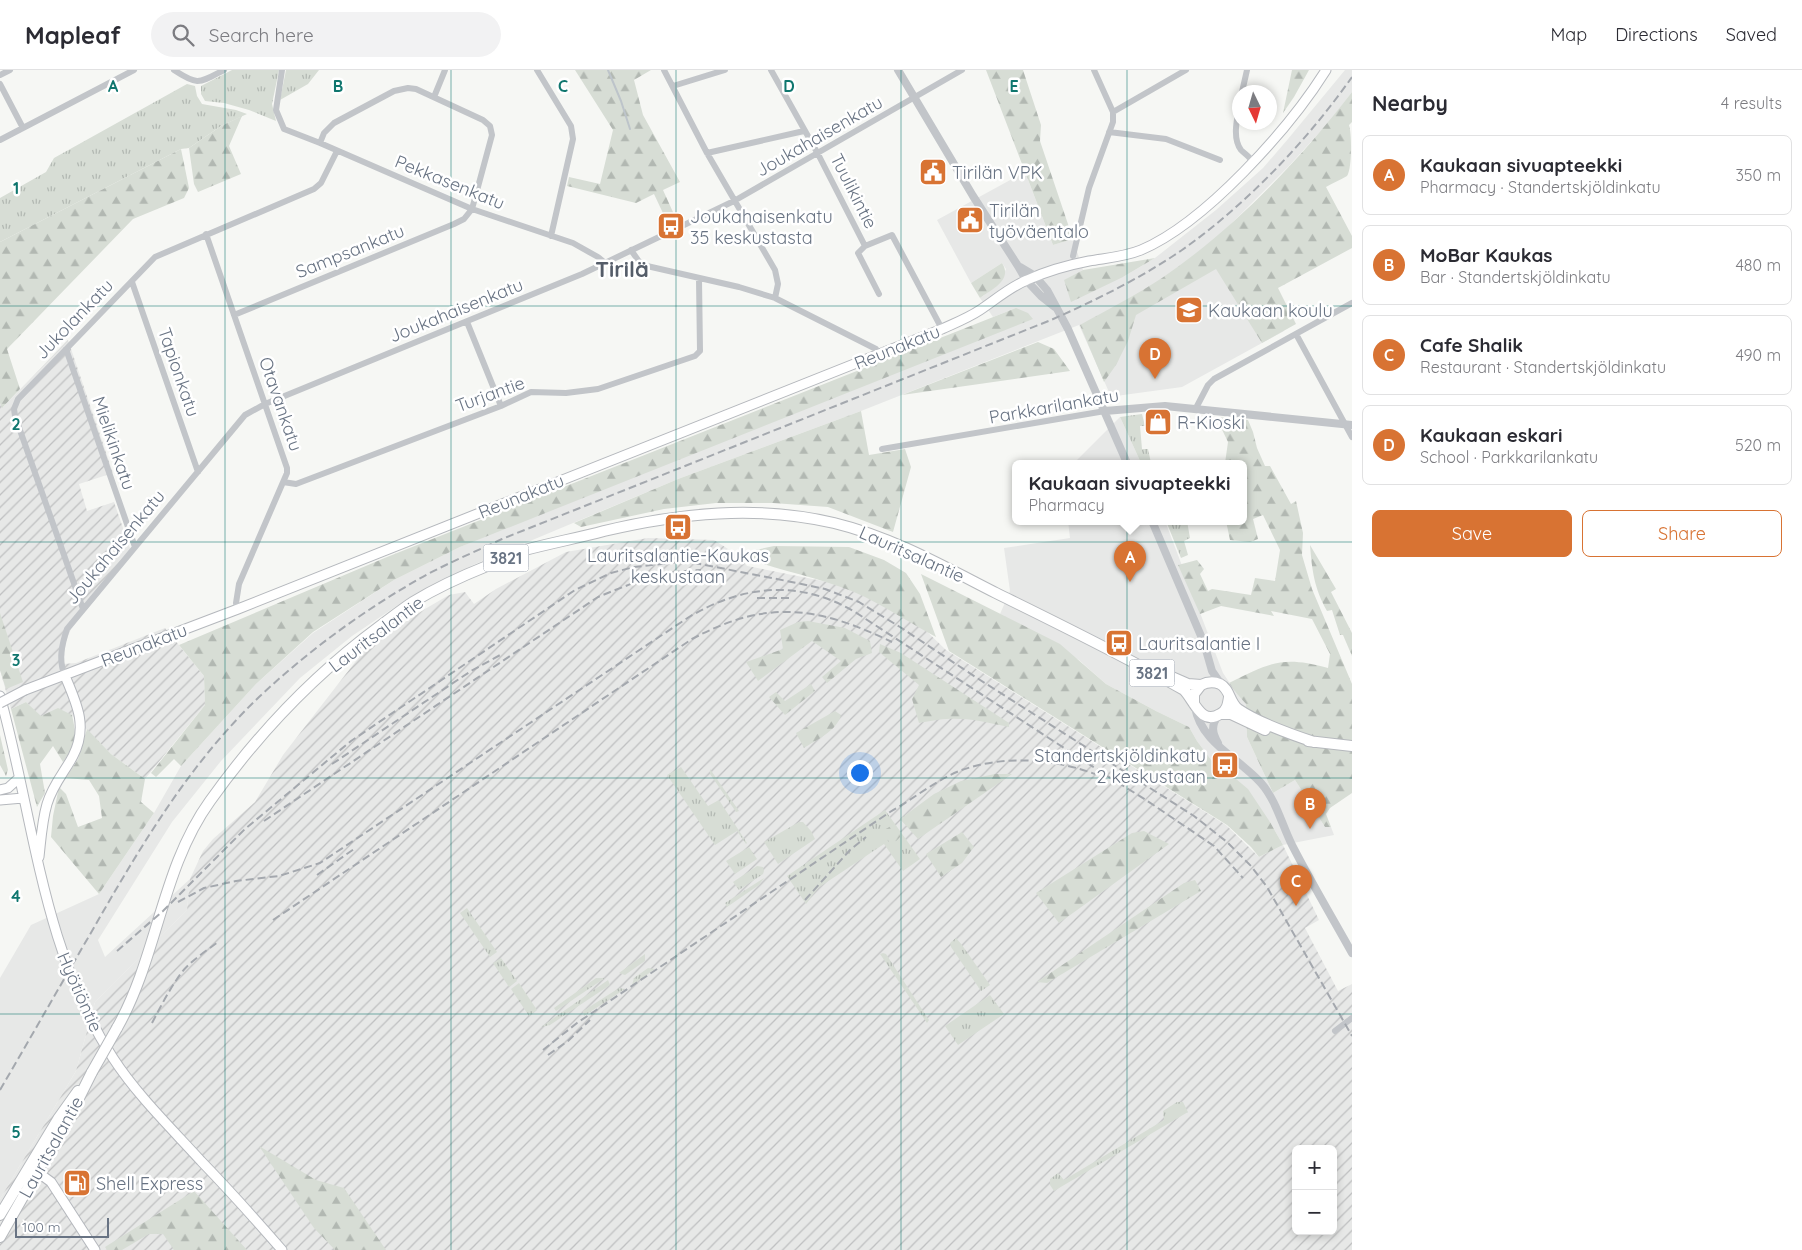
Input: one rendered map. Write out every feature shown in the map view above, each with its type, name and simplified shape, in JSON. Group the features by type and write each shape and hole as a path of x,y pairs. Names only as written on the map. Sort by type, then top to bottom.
{"main road":[{"name":"Reunakatu","path":"0,703 25,690 238,609 942,329 964,319 1035,276 1062,266 1119,256 1140,250 1157,242 1206,206 1253,162 1284,127 1318,84 1326,70"},
{"name":"Lauritsalantie","path":"0,1237 71,1100 85,1083 117,1028 138,984 178,859 208,803 256,742 318,678 361,640 414,602 471,573 523,551 631,525 684,517 739,512 797,516 854,528 896,543 1107,648 1181,682 1201,685"},
{"name":"Lauritsalantie","path":"1107,648 1184,690 1194,705"},
{"path":"38,865 43,820 47,803 57,780 72,757 81,734 78,711 65,676"},
{"path":"1314,742 1288,733 1239,710 1232,703 1222,686 1213,682 1201,685 1194,694 1194,705 1205,716 1234,716 1276,734 1314,742 1352,746"},
{"name":"Hyötiöntie","path":"0,696 38,865 55,930 82,1003 113,1059 166,1123 282,1250"},
{"path":"1220,715 1227,707 1229,697"},
{"path":"0,790 8,788 19,778"},
{"path":"0,800 23,798"},
{"path":"34,1169 55,1187 95,1250"},
{"name":"Lauritsalantie","path":"0,1215 34,1169"},
{"name":"Hyötiöntie","path":"267,1232 276,1250"}],"street":[{"path":"0,75 10,70"},
{"path":"0,140 134,70"},
{"path":"174,70 190,80 198,82 206,80 224,70"},
{"name":"Pekkasenkatu","path":"282,70 276,98 276,110 284,129 472,209 587,250 604,262"},
{"path":"434,97 446,70"},
{"path":"537,70 571,126 573,139 551,236"},
{"path":"664,70 734,201 775,270 778,284 775,298"},
{"path":"673,86 725,70"},
{"name":"Tuulikintie","path":"771,70 818,154 865,246"},
{"path":"898,70 972,196 1026,280 1055,307"},
{"name":"Joukahaisenkatu","path":"65,676 61,663 63,641 67,629 245,415 265,404 582,274 734,201 962,70"},
{"path":"1073,256 1089,188 1113,122 1113,112 1094,70"},
{"path":"1113,112 1186,70"},
{"path":"1244,85 1247,70"},
{"path":"0,84 23,128"},
{"path":"320,143 324,133 334,123 394,91 408,88 416,89 484,120 490,126 492,135 472,209"},
{"path":"1236,130 1240,148 1253,162"},
{"path":"708,154 804,131"},
{"path":"1110,132 1166,139 1220,160"},
{"name":"Jukolankatu","path":"82,609 15,416 14,408 18,399 154,257 314,190 321,183 337,151"},
{"name":"Sampsankatu","path":"234,315 454,224 464,218 472,209"},
{"name":"Otavankatu","path":"206,234 287,468 287,473 239,584 236,603 238,609"},
{"name":"Tuulikintie","path":"879,294 858,253 865,246 892,235 942,329"},
{"path":"631,250 640,263 647,266 739,287 775,298 876,349 879,354"},
{"path":"1018,266 1035,276 1046,290 1068,329 1127,460"},
{"name":"Turjantie","path":"283,482 296,484 501,406 531,392 566,393 598,389 695,356 700,351 699,279"},
{"name":"Tapionkatu","path":"132,282 198,472"},
{"path":"1196,408 1208,385 1214,379 1352,303"},
{"path":"467,322 501,406"},
{"path":"1296,334 1348,424 1352,437"},
{"name":"Mielikinkatu","path":"66,350 135,546"},
{"name":"Parkkarilankatu","path":"882,449 1105,411 1165,406 1348,424"},
{"path":"1154,525 1201,636 1214,676 1222,686"},
{"path":"1201,685 1206,678 1207,659"},
{"path":"1194,705 1206,733 1250,771 1263,785 1292,846 1352,953"},
{"path":"1220,715 1213,724 1213,732 1220,747"},
{"path":"1335,1031 1352,1018"}],"shaded area":[{"path":"1345,70 1352,70 1352,92 1330,121 1288,167 1225,230 1284,331 1182,387 1116,396 1109,392 1079,325 861,411 678,479 473,565 407,599 352,636 300,678 221,761 172,822 98,940 105,957 190,879 187,910 95,1002 76,1071 0,1199 0,978 31,925 99,894 154,813 181,766 256,684 313,633 394,580 460,547 1016,308 993,317 980,298 999,284 1006,269 1002,263 971,283 937,220 1025,172 1053,245 1073,239 1083,270 1065,280 1123,277 1155,258 1216,210 1263,168"},
{"path":"68,340 113,473 79,484 87,511 114,502 132,554 71,629 66,641 63,664 76,663 165,628 204,676 205,705 145,779 111,754 72,715 41,717 26,702 11,709 0,670 0,403 3,407"},
{"path":"1120,417 1140,460 1077,460"},
{"path":"1068,525 1167,525 1223,673 1246,704 1247,737 1273,793 1295,780 1325,827 1331,827 1334,835 1283,845 1270,822 1223,768 1212,761 1189,727 1106,684 1079,660 1000,614 1010,591 1004,548 1070,538"},
{"path":"648,538 714,540 739,556 747,566 848,586 914,619 946,650 1226,825 1259,857 1283,845 1319,920 1305,928 1338,991 1352,984 1352,1250 0,1250 0,1199 76,1071 95,1002 187,910 190,879 203,851 213,839 255,802 283,755 366,648 449,595 465,592 474,604 496,589 566,552"}],"green space":[{"path":"232,70 279,70 272,104 276,121 249,110 224,103 205,101 201,94 201,86"},
{"path":"286,70 319,70 308,84 280,100"},
{"path":"575,70 651,70 634,80 643,115 680,182 663,190 677,221 669,226 654,194 636,203 567,186 569,177 600,184 613,130"},
{"path":"986,70 1023,70 1041,125 1040,141 1073,239 1053,245"},
{"path":"1292,70 1309,70 1283,113"},
{"path":"187,84 195,86 197,96 202,104 236,110 247,114 221,126 189,148 181,149 0,242 0,198 46,172 54,158"},
{"path":"1352,92 1352,122 1349,125 1351,151 1349,172 1347,176 1326,187 1352,236 1352,248 1278,288 1296,324 1262,343 1216,269 1136,315 1128,341 1116,365 1104,382 1080,325 1162,278 1215,238 1240,216 1310,144"},
{"path":"242,116 229,146 241,174 198,192 194,184 189,148 221,126"},
{"path":"181,149 189,188 184,198 133,219 7,349 20,389 2,408 0,403 0,242"},
{"path":"1155,258 1123,277 1071,302 1064,280 1083,270"},
{"path":"1002,263 1005,274 1000,284 980,298 971,283"},
{"path":"1016,308 1028,313 1033,319 460,547 394,580 313,632 256,684 181,766 174,759 156,777 151,773 205,705 204,676 179,645 387,557"},
{"path":"1038,342 1054,349 1070,371 902,395"},
{"path":"861,411 869,455 905,449 911,467 893,532 828,507 773,503 716,503 664,509 581,527 574,523 678,479"},
{"path":"1142,414 1145,426 1140,426 1142,449 1148,449 1150,460 1140,460 1120,417"},
{"path":"1216,417 1248,420 1265,466 1270,466 1291,504 1296,501 1303,533 1302,555 1312,589 1352,684 1352,793 1330,808 1326,814 1331,827 1325,827 1295,780 1273,793 1247,737 1246,704 1229,683 1255,670 1277,663 1299,662 1328,668 1330,654 1312,619 1271,611 1274,616 1221,606 1200,614 1178,565 1197,560 1204,569 1200,574 1208,591 1212,589 1251,595 1255,578 1275,581 1280,550 1263,515 1253,519 1258,539 1250,542 1230,540 1227,525 1247,525 1247,460 1225,460 1228,442"},
{"path":"1168,525 1188,525 1190,538 1184,541 1188,555 1181,558"},
{"path":"1310,545 1336,589 1331,592 1352,633 1352,656 1343,635 1340,635 1332,610 1327,611 1316,587"},
{"path":"774,546 849,547 884,560 906,573 920,594 936,637 850,590 769,566 737,554"},
{"path":"921,574 1060,644 1106,684 1189,727 1212,761 1248,789 1283,845 1259,857 1227,825 949,651"},
{"path":"0,613 23,682 6,689 0,670"},
{"path":"808,621 845,628 870,641 872,653 856,659 827,683 822,677 841,661 812,641 758,681 746,662 783,649 780,630 798,622"},
{"path":"880,644 901,653 1009,723 1009,727 964,719 943,719 919,723 912,699 919,685 879,652"},
{"path":"811,684 815,691 785,715 769,697 776,692 785,701"},
{"path":"26,702 41,716 58,708 72,715 75,729 73,745 63,762 53,746 40,764 45,793 37,807 11,709"},
{"path":"835,711 841,715 835,726 804,748 796,733"},
{"path":"87,729 111,754 145,779 141,802 154,813 99,894 51,837 59,787 66,794 78,827 102,818 99,796 89,780 66,778 78,759"},
{"path":"0,735 8,770 6,776 0,765"},
{"path":"681,767 708,806 719,800 746,844 737,831 715,845 667,775"},
{"path":"710,769 739,811 736,812 710,774"},
{"path":"995,774 1012,774 918,839 900,819 934,794 961,781"},
{"path":"885,810 920,859 903,871 884,844 818,888 806,904 787,876"},
{"path":"799,822 803,822 815,839 778,864 764,842"},
{"path":"893,825 899,832 900,837 893,844 886,839 882,831"},
{"path":"1144,831 1169,844 1059,923 1036,893 1132,833"},
{"path":"962,832 974,847 962,863 941,877 926,854"},
{"path":"749,847 757,859 735,874 726,861"},
{"path":"757,866 763,867 763,874 739,890 733,882"},
{"path":"764,878 759,885 727,907 725,903"},
{"path":"1195,880 1201,891 1047,983 1037,982 1184,883"},
{"path":"467,908 497,952 490,957 460,913"},
{"path":"956,938 990,985 981,991 951,947 950,943"},
{"path":"645,954 645,961 625,975 619,973"},
{"path":"880,954 886,954 929,1020 927,1023"},
{"path":"501,958 517,981 509,987 493,963"},
{"path":"648,968 655,969 632,985 634,978"},
{"path":"596,978 605,978 556,1011 554,1008"},
{"path":"608,980 610,985 550,1025 541,1027"},
{"path":"519,983 537,1010 529,1016 511,989"},
{"path":"619,988 625,989 584,1016 583,1011"},
{"path":"990,995 1004,1014 958,1045 945,1026"},
{"path":"1177,1102 1183,1102 1188,1112 1054,1191 1050,1185 1050,1179 1058,1173 1064,1180 1164,1120 1163,1111"},
{"path":"259,1146 316,1180 344,1188 386,1250 335,1250 314,1228"},
{"path":"194,1191 247,1250 174,1250 163,1234 149,1234 122,1250 107,1250 105,1247"}],"waterway":[{"path":"608,70 630,129"}],"railway":[{"path":"0,1090 128,868 188,778 210,750 259,697 296,664 335,634 376,605 419,579 502,539 1051,320 1134,279 1182,250 1230,213 1295,148 1352,77"},
{"path":"117,951 163,911 245,829 351,741 575,590 611,573 634,567 679,562 700,564 825,589 859,602 1194,816 1227,842 1251,866 1267,887 1352,1036"},
{"path":"264,821 598,597 636,582 661,575 701,570"},
{"path":"178,902 204,888 236,881 279,876 320,863 689,617 709,606 730,598 771,590 813,594 834,601 855,612 1214,846 1243,878"},
{"path":"757,598 792,598"},
{"path":"273,920 692,639 719,626 768,613 792,612 840,621 892,642"},
{"path":"332,764 471,671 502,654"},
{"path":"543,1050 577,1023 890,812 950,775 992,762 1027,760 1062,765 1095,774"},
{"path":"805,900 850,850 866,837"},
{"path":"317,875 354,849"},
{"path":"152,1023 182,972 218,942"},
{"path":"548,1055 568,1041 590,1020"}],"place":[{"name":"Tirilän VPK","path":"933,172"},
{"name":"Tirilän työväentalo","path":"970,220"},
{"name":"Joukahaisenkatu 35 keskustasta","path":"671,226"},
{"name":"Kaukaan koulu","path":"1189,310"},
{"name":"Kaukaan eskari","path":"1155,379"},
{"name":"R-Kioski","path":"1158,422"},
{"name":"Lauritsalantie-Kaukas keskustaan","path":"678,527"},
{"name":"Kaukaan sivuapteekki","path":"1130,582"},
{"name":"Lauritsalantie I","path":"1119,643"},
{"name":"Standertskjöldinkatu 2 keskustaan","path":"1225,765"},
{"name":"MoBar Kaukas","path":"1310,829"},
{"name":"Cafe Shalik","path":"1296,906"},
{"name":"Shell Express","path":"77,1183"}],"district":[{"name":"Tirilä","path":"622,269"}]}
